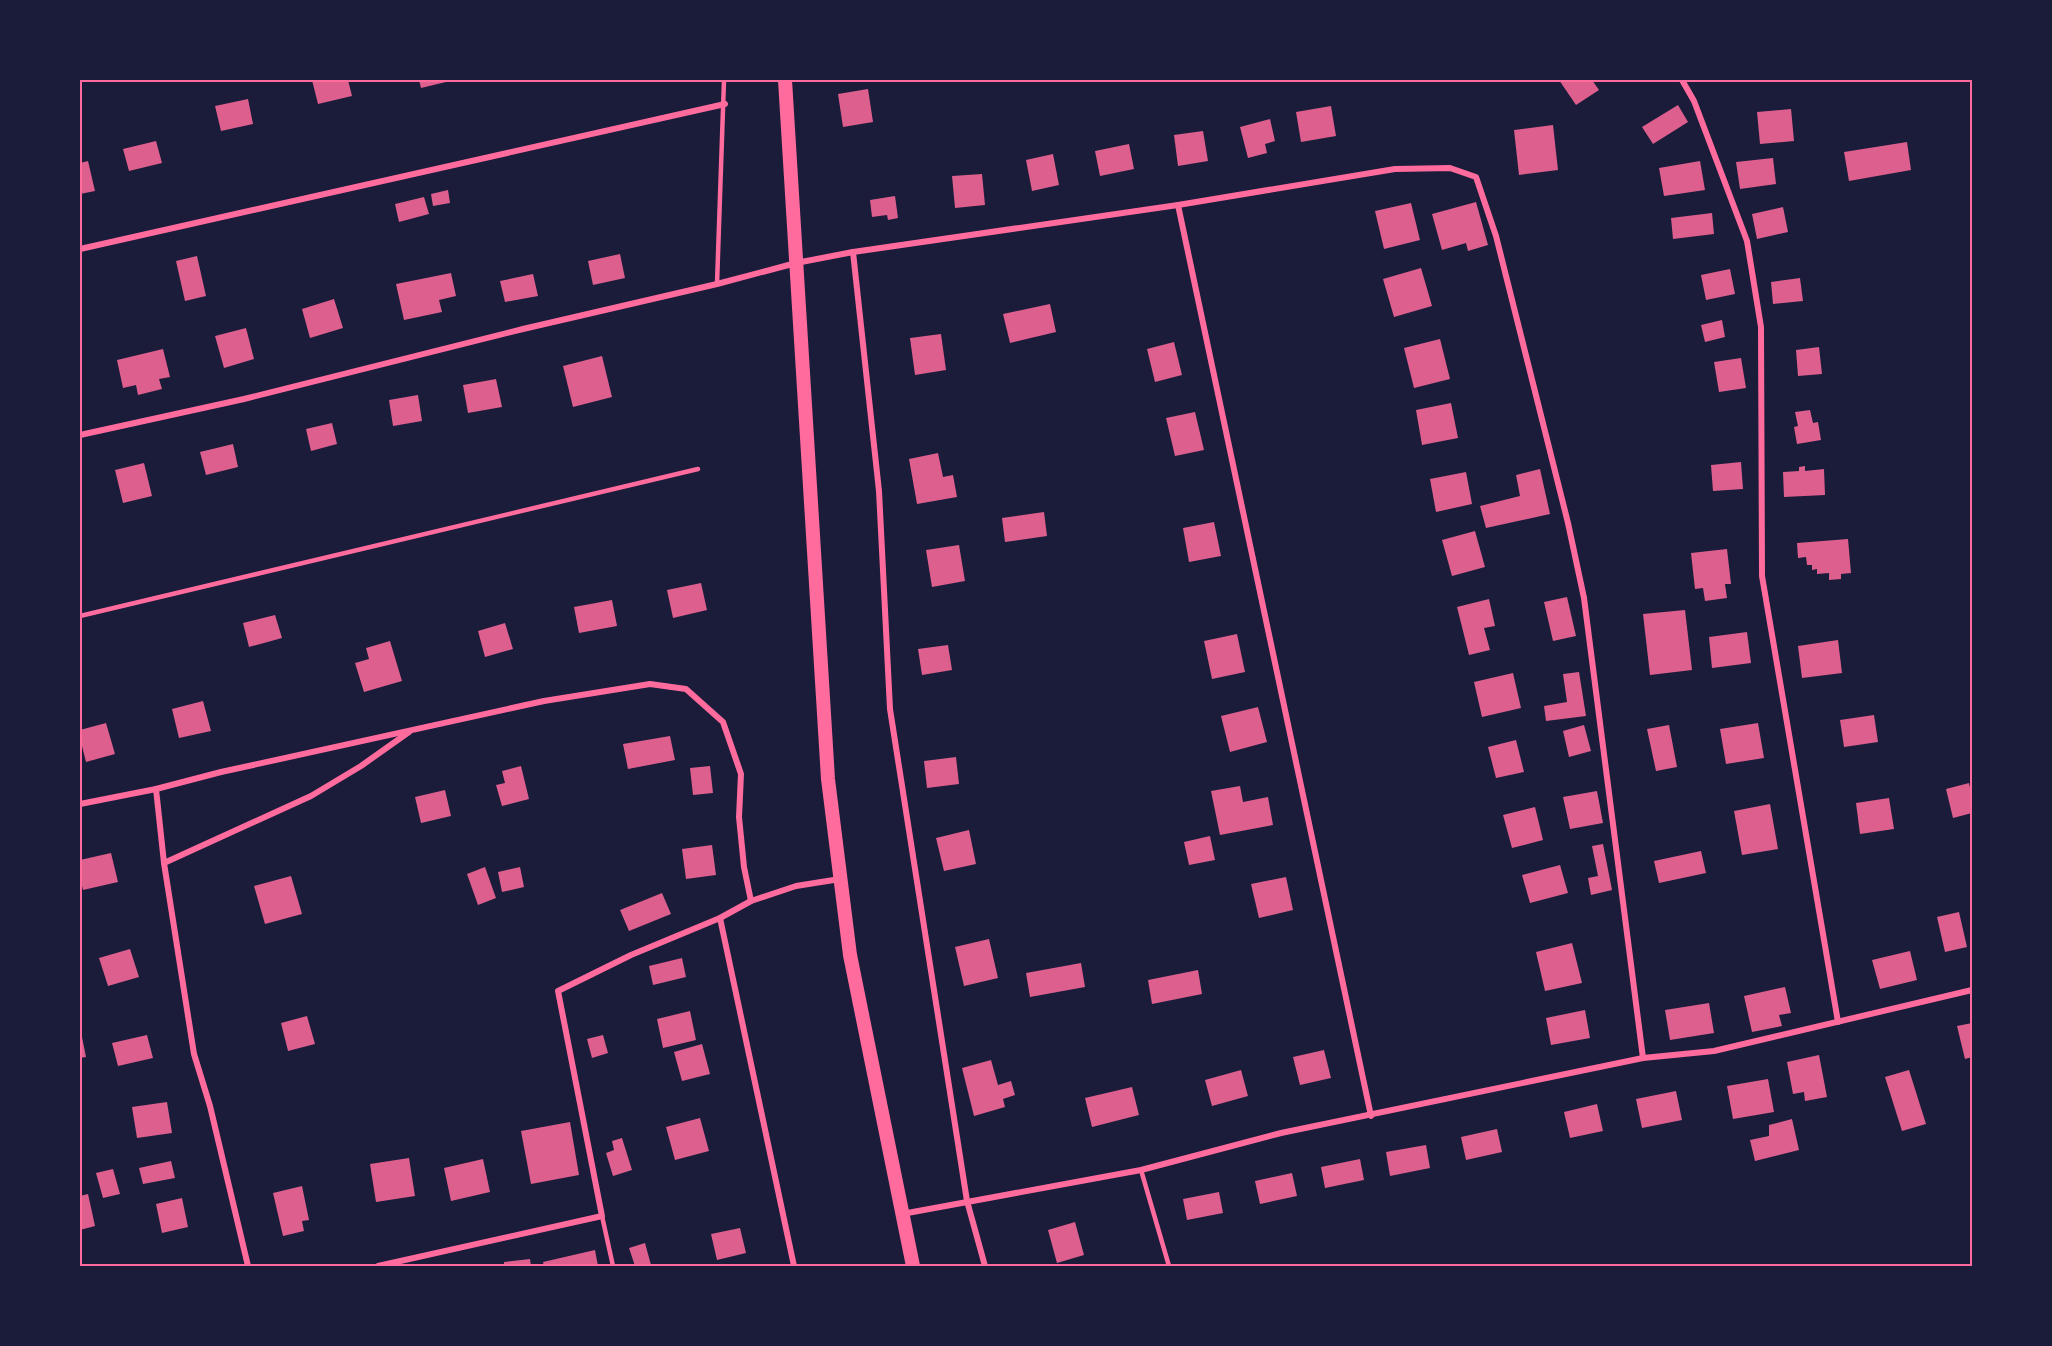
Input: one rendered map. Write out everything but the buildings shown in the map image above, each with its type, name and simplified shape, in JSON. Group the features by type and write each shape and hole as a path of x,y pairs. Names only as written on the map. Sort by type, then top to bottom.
{"main road":[{"path":"785,80 828,779 850,955 913,1266"}],"street":[{"path":"1682,80 1695,101 1747,241 1761,327 1762,576 1838,1022"},
{"path":"80,249 725,104"},
{"path":"80,435 244,399 796,263 853,252 1178,205 1395,169 1450,168 1476,177 1496,236 1571,534 1584,598 1643,1058"},
{"path":"1178,205 1371,1116"},
{"path":"853,252 879,491 890,710 967,1201 985,1266"},
{"path":"80,804 156,789 221,772 544,701 650,684 686,689 723,722 741,774 739,817 744,867 751,901"},
{"path":"164,863 311,796 361,766 412,730"},
{"path":"156,789 164,863 194,1054 210,1106 248,1266"},
{"path":"378,1266 602,1216 558,991 631,955 720,918 751,901 796,886 840,879"},
{"path":"720,918 794,1266"},
{"path":"902,1214 1141,1170 1281,1133 1643,1058 1714,1051 1972,990"}],"lane":[{"path":"717,284 725,104 724,80"},
{"path":"80,616 698,469"},
{"path":"1141,1170 1169,1266"},
{"path":"602,1216 613,1266"}]}
